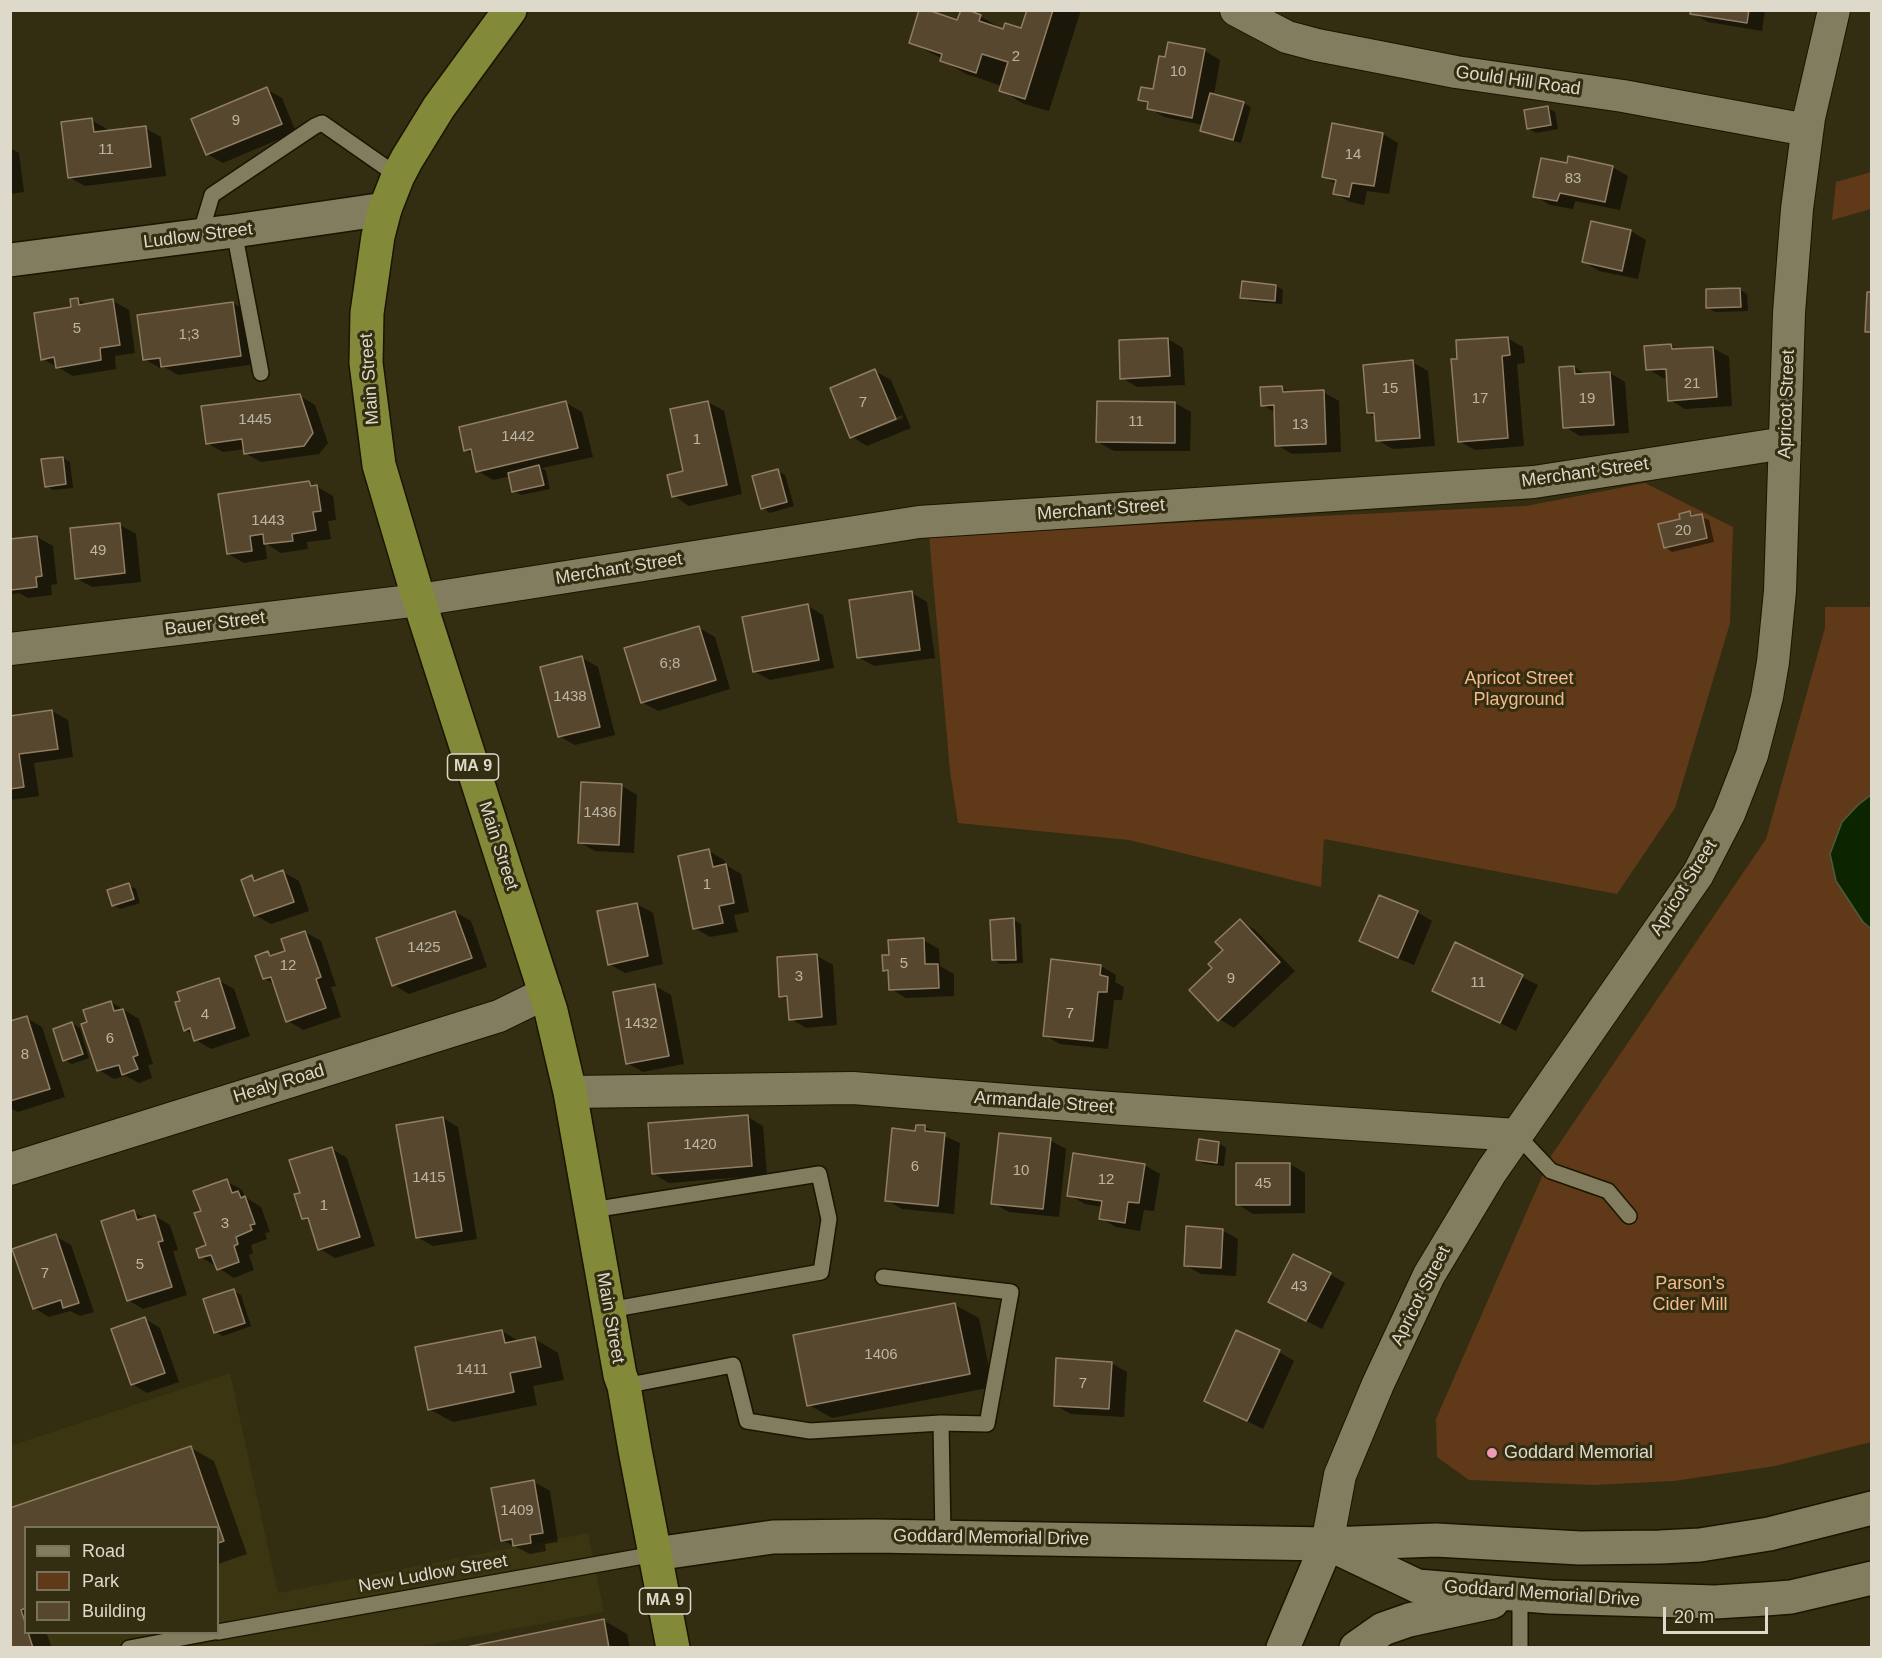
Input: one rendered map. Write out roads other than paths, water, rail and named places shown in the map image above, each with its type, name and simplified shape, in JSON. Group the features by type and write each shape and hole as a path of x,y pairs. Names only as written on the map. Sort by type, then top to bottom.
{"highway":[{"name":"Main Street","path":"510,10 439,107 406,159 398,176 385,209 378,236 367,313 366,363 379,465 419,600 546,993 570,1092 634,1450 674,1647"}],"main road":[{"name":"Ludlow Street","path":"10,260 385,209"},
{"name":"Goddard Memorial Drive","path":"655,1554 773,1538 874,1536 1328,1544 1436,1540 1580,1548 1700,1545 1769,1534 1872,1508"},
{"name":"Goddard Memorial Drive","path":"1328,1544 1417,1586 1520,1595 1715,1602 1791,1597 1872,1578"},
{"name":"Apricot Street","path":"1283,1647 1328,1544"},
{"path":"1356,1647 1383,1629 1409,1620 1520,1595"}],"street":[{"name":"Gould Hill Road","path":"1236,10 1287,37 1317,45 1456,72 1623,96 1807,130"},
{"name":"Apricot Street","path":"1328,1544 1340,1475 1414,1303 1449,1240 1517,1135 1698,874 1742,783 1760,726 1773,662 1780,591 1792,257 1807,130 1834,10"},
{"name":"Merchant Street","path":"419,600 919,522 1534,482 1785,443"},
{"name":"Bauer Street","path":"10,649 419,600"},
{"name":"Healy Road","path":"10,1169 499,1016 546,993"},
{"name":"Armandale Street","path":"570,1092 853,1088 1110,1108 1517,1135"}],"lane":[{"path":"200,235 212,195 322,123 398,176"},
{"path":"234,231 261,373"},
{"path":"1517,1135 1551,1171 1608,1191 1629,1216"},
{"path":"592,1210 819,1174 829,1219 821,1272 609,1310"},
{"path":"624,1386 733,1365 747,1421 810,1431 940,1423 987,1424 1011,1293 884,1277"},
{"path":"940,1423 943,1538"},
{"name":"New Ludlow Street","path":"219,1631 655,1554"},
{"path":"1520,1595 1520,1647"},
{"name":"New Ludlow Street","path":"129,1647 204,1634"}],"place":[{"name":"Goddard Memorial","path":"1492,1453"}],"park label":[{"name":"Apricot Street Playground","path":"1519,689"},
{"name":"Parson's Cider Mill","path":"1690,1294"}]}
